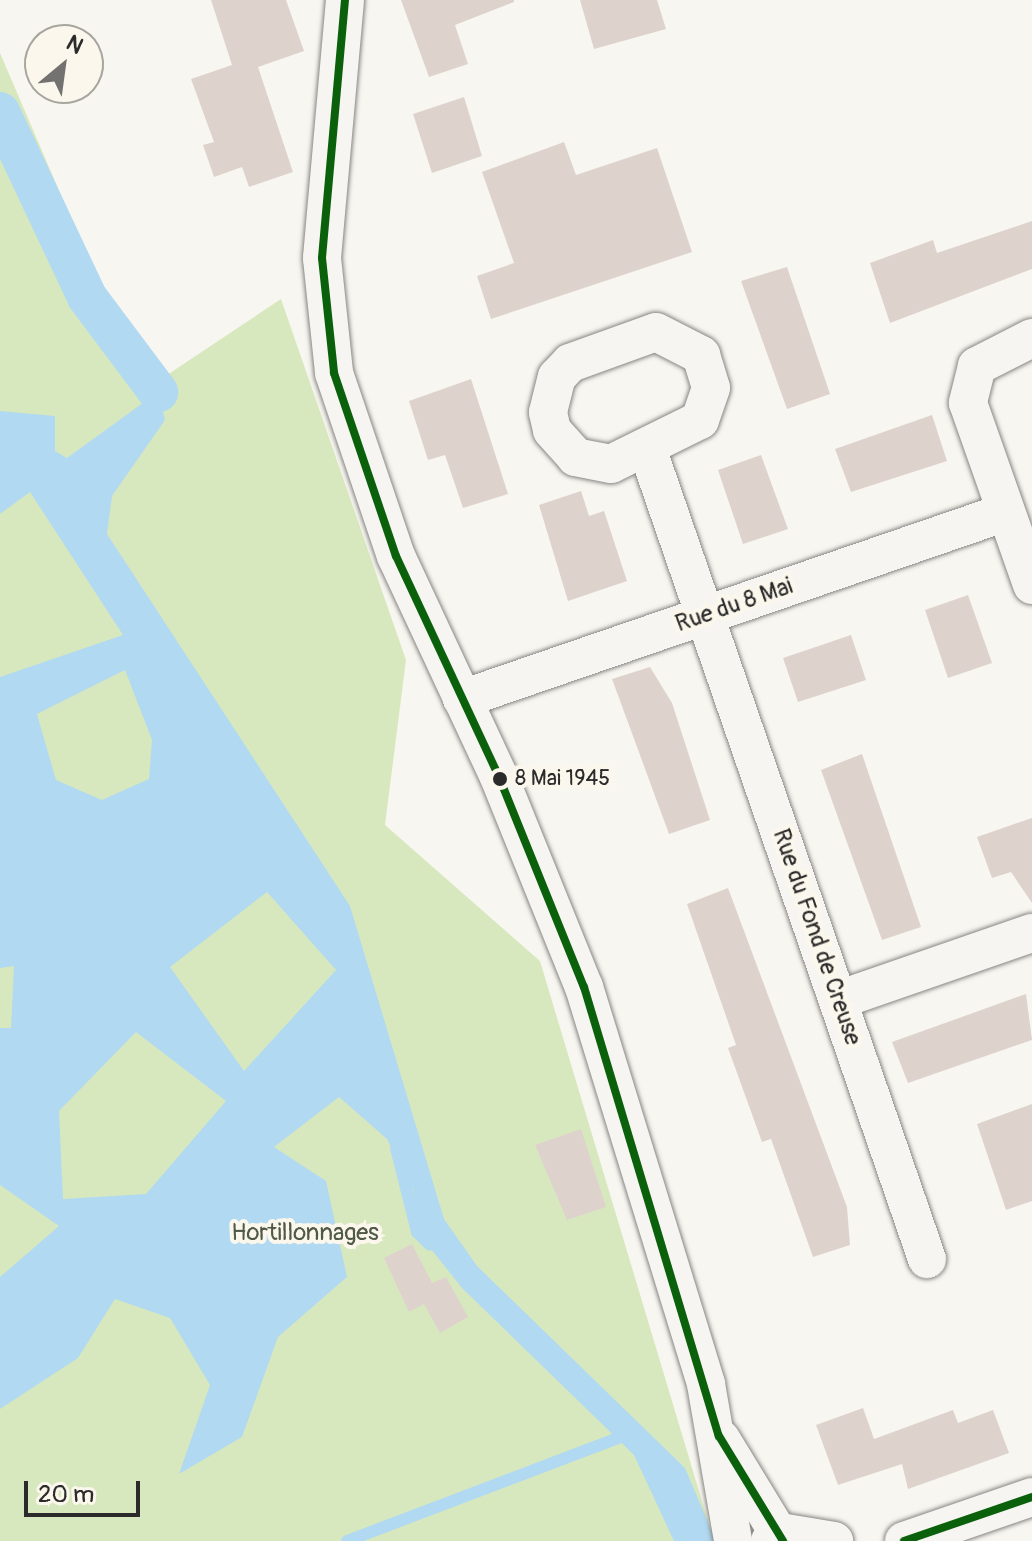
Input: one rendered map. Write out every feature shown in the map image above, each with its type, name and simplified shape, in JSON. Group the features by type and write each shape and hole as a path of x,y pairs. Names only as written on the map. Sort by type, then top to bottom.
{"street":[{"path":"345,0 322,258 334,373 396,556 462,699 584,987 719,1436 778,1538 834,1541"},
{"path":"1032,338 991,353 969,383 968,403 1032,585"},
{"name":"Rue du Fond de Creuse","path":"648,451 927,1259"},
{"name":"Rue du 8 Mai","path":"462,699 1006,512"},
{"path":"838,1000 1032,933"},
{"path":"719,1436 721,1496 733,1541"},
{"path":"904,1541 1032,1497"}],"green space":[{"name":"Hortillonnages","path":"0,53 97,279 167,375 281,299 406,660 385,825 540,961 714,1541 0,1541"}],"water":[{"path":"158,392 165,420 112,496 107,534 350,906 444,1219 477,1266 685,1468 716,1541 674,1541 634,1455 462,1288 419,1234 413,1189 387,1139 339,1097 274,1147 326,1181 347,1277 278,1337 242,1437 179,1474 210,1385 170,1318 115,1299 78,1358 0,1409 0,1277 59,1226 0,1185 0,1028 11,1028 14,966 0,968 0,677 123,635 30,492 0,514 0,411 55,416 55,451 67,458","holes":["125,670 152,740 149,779 102,800 56,780 37,714","267,892 336,970 244,1071 170,967","136,1032 226,1101 146,1194 63,1199 59,1111"]}],"building":[{"path":"211,0 286,0 304,51 258,67 293,172 249,187 242,167 214,177 203,145 214,142 191,79 232,65"},
{"path":"401,0 514,2 455,25 468,64 429,77"},
{"path":"580,0 657,0 666,29 594,49"},
{"path":"464,97 482,156 432,173 413,114"},
{"path":"564,142 576,175 657,148 692,252 491,319 477,276 514,263 482,172"},
{"path":"1032,221 1032,269 890,323 870,263 933,240 937,253"},
{"path":"787,267 830,394 787,409 741,281"},
{"path":"471,379 508,494 463,508 445,455 428,460 409,401"},
{"path":"932,415 947,461 851,492 835,449"},
{"path":"761,455 788,529 743,544 718,470"},
{"path":"581,491 589,516 604,511 627,581 568,601 539,505"},
{"path":"968,595 992,663 948,678 925,610"},
{"path":"851,635 866,680 798,702 783,658"},
{"path":"650,667 672,703 710,820 669,834 612,679"},
{"path":"862,754 921,927 882,940 821,770"},
{"path":"1032,818 1032,903 1011,872 992,878 977,837"},
{"path":"728,888 847,1207 850,1245 813,1257 771,1139 762,1142 728,1048 736,1045 687,904"},
{"path":"1026,994 1032,1040 908,1083 892,1042"},
{"path":"1032,1104 1032,1201 1006,1210 977,1124"},
{"path":"581,1129 606,1207 567,1220 535,1145"},
{"path":"412,1244 432,1283 446,1277 468,1317 440,1333 424,1304 409,1312 384,1258"},
{"path":"863,1408 874,1439 953,1410 958,1423 993,1410 1009,1453 908,1489 902,1464 838,1485 816,1425"}],"waterway":[{"path":"0,112 87,297 158,392"},
{"path":"396,1148 417,1232 430,1245"},
{"path":"347,1541 628,1434"}],"transit line":[{"path":"345,0 322,258 334,373 396,556 499,777 584,987 719,1436 783,1541"},
{"path":"904,1541 1032,1497"}],"place":[{"name":"8 Mai 1945","path":"500,779"}]}
